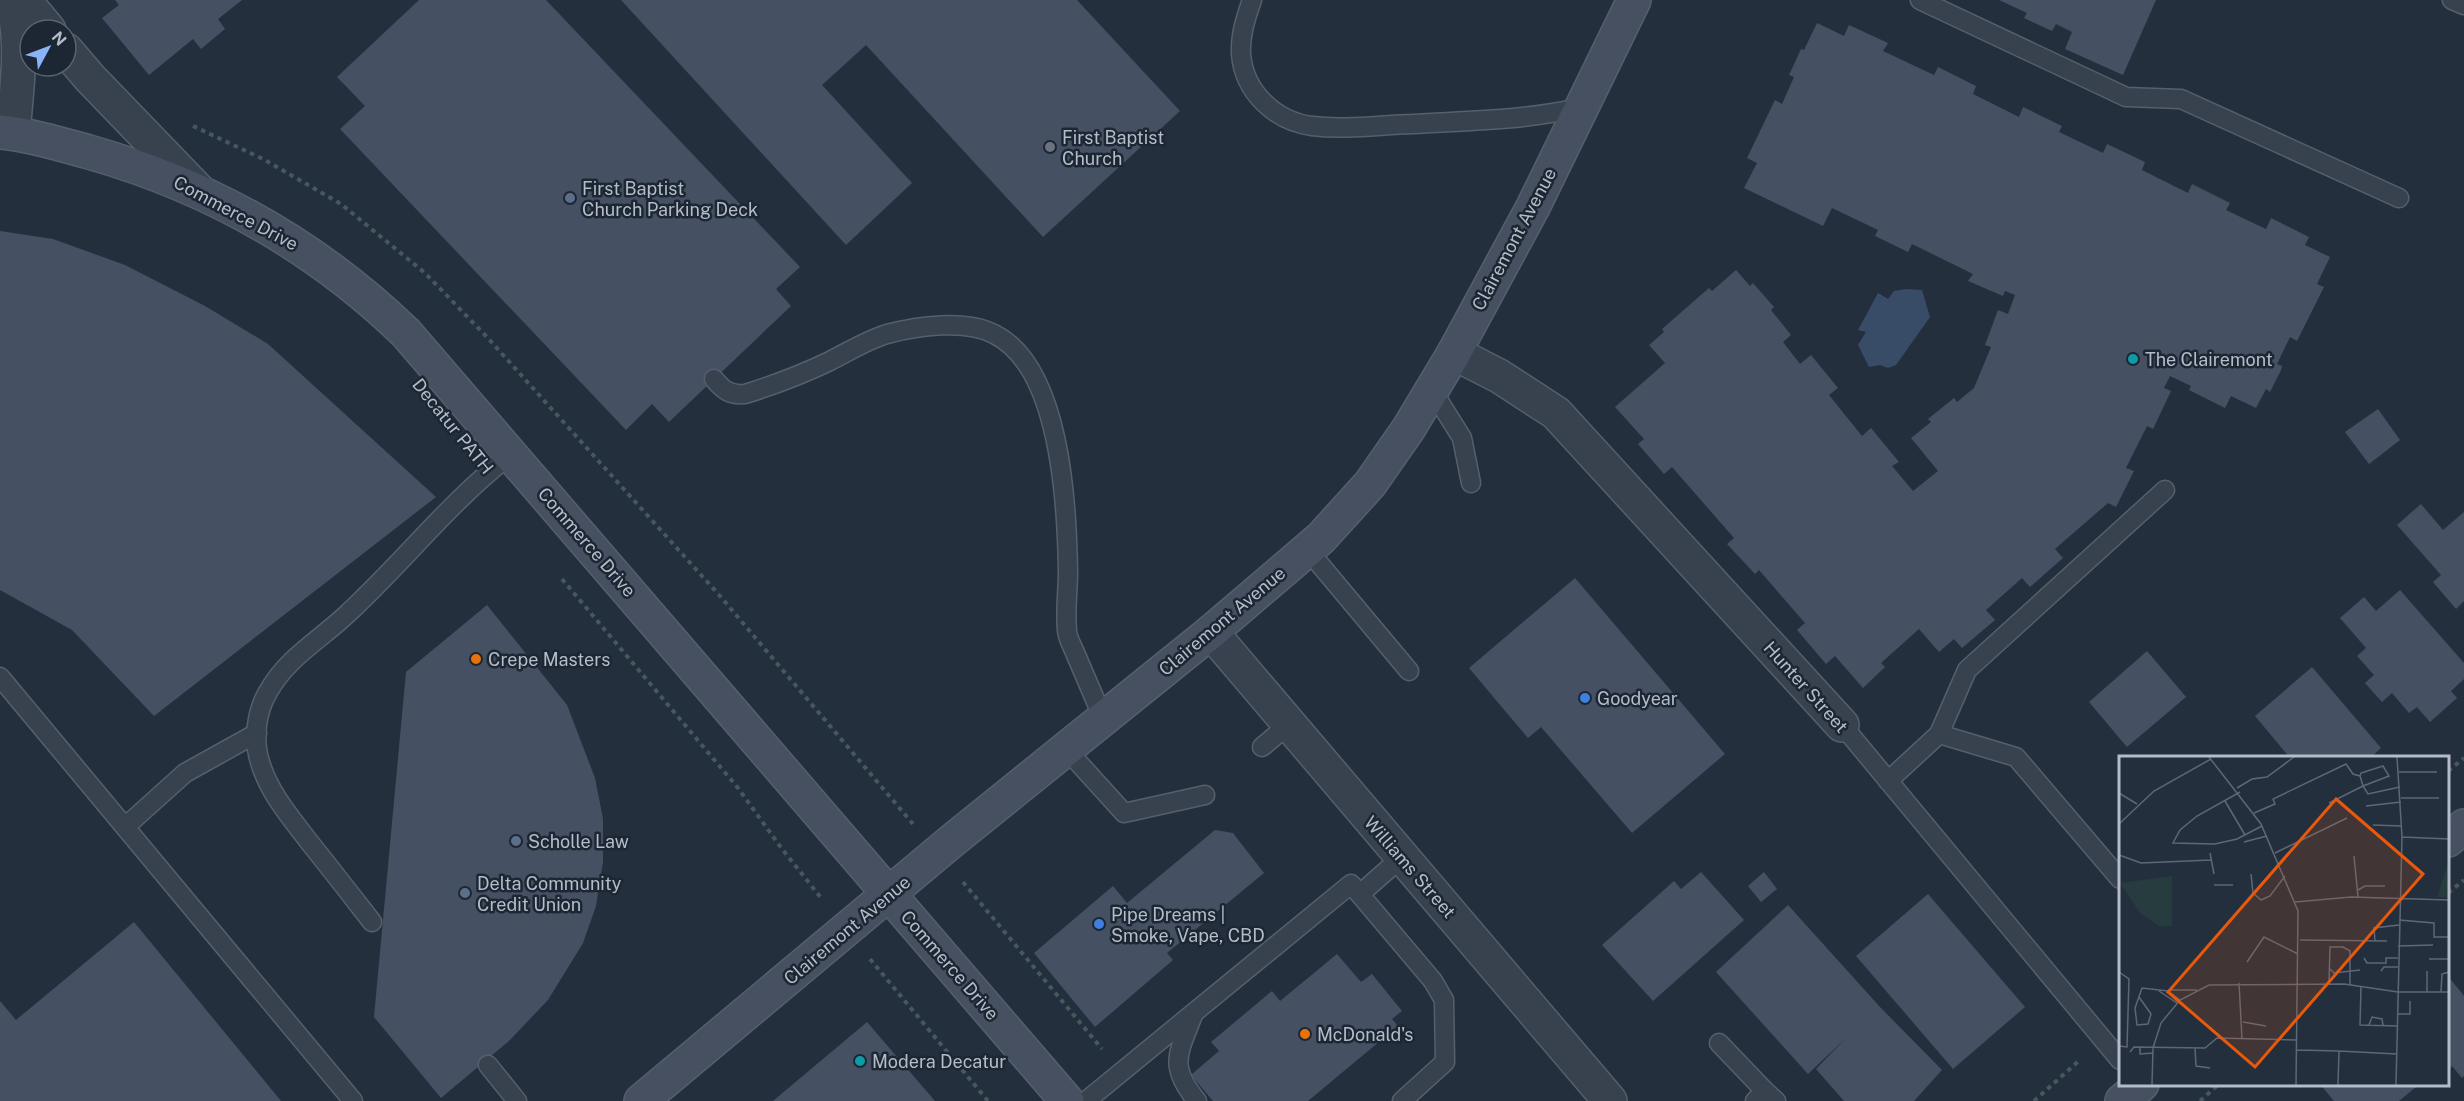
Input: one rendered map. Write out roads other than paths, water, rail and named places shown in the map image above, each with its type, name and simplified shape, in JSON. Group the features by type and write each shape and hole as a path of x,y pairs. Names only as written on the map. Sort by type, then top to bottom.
{"main road":[{"name":"Clairemont Avenue","path":"641,1101 1066,748 1212,632 1321,538 1370,484 1409,428 1454,353 1533,207 1634,0"},
{"name":"Commerce Drive","path":"6,133 124,162 166,176 200,192 308,252 374,302 406,333 511,454 1067,1101"},
{"path":"2449,839 2464,826"},
{"path":"2122,1101 2140,1086"}],"street":[{"path":"6,133 17,62 17,25 11,0"},
{"path":"24,0 39,18"},
{"path":"78,64 200,192"},
{"name":"Hunter Street","path":"1454,353 1499,376 1556,413 1842,726"},
{"name":"Williams Street","path":"1212,632 1603,1099"}],"lane":[{"path":"1252,0 1243,27 1241,53 1245,74 1255,93 1270,108 1286,119 1311,126 1340,127 1514,118 1581,108"},
{"path":"1920,0 2126,97 2181,99 2400,198"},
{"path":"2452,0 2464,5"},
{"path":"714,379 723,390 734,395 745,394 819,366 887,334 924,328 964,325 980,328 1005,341 1016,351 1035,378 1051,425 1065,499 1068,574 1066,633 1103,718"},
{"path":"1432,390 1462,438 1471,483"},
{"path":"372,922 281,806 268,784 259,761 258,718 266,694 285,667 352,610 479,479 511,454"},
{"path":"1888,781 1939,734 1967,670 2165,490"},
{"path":"1307,549 1409,671"},
{"path":"0,677 353,1101"},
{"path":"1262,747 1288,725"},
{"name":"Hunter Street","path":"1842,726 2119,1058"},
{"path":"125,827 185,773 257,733"},
{"path":"1939,734 2016,757 2119,877"},
{"path":"1066,748 1124,813 1205,795"},
{"path":"1360,894 1402,857"},
{"path":"1086,1101 1351,884 1433,981 1444,1000 1445,1062 1402,1101"},
{"path":"1194,1014 1179,1052 1178,1066 1183,1084 1197,1101"},
{"path":"1719,1043 1765,1098"},
{"path":"488,1065 517,1101"},
{"path":"2142,1086 2154,1101"}],"water":[{"path":"1922,290 1930,317 1896,365 1888,368 1880,365 1869,367 1858,345 1866,332 1858,330 1878,293 1888,299 1894,291"}],"place":[{"name":"First Baptist Church","path":"1050,147"},
{"name":"First Baptist Church Parking Deck","path":"570,198"},
{"name":"The Clairemont","path":"2133,359"},
{"name":"Crepe Masters","path":"476,659"},
{"name":"Goodyear","path":"1585,698"},
{"name":"Scholle Law","path":"516,841"},
{"name":"Delta Community Credit Union","path":"465,893"},
{"name":"Pipe Dreams | Smoke, Vape, CBD","path":"1099,924"},
{"name":"McDonald's","path":"1305,1034"},
{"name":"Modera Decatur","path":"860,1061"}]}
